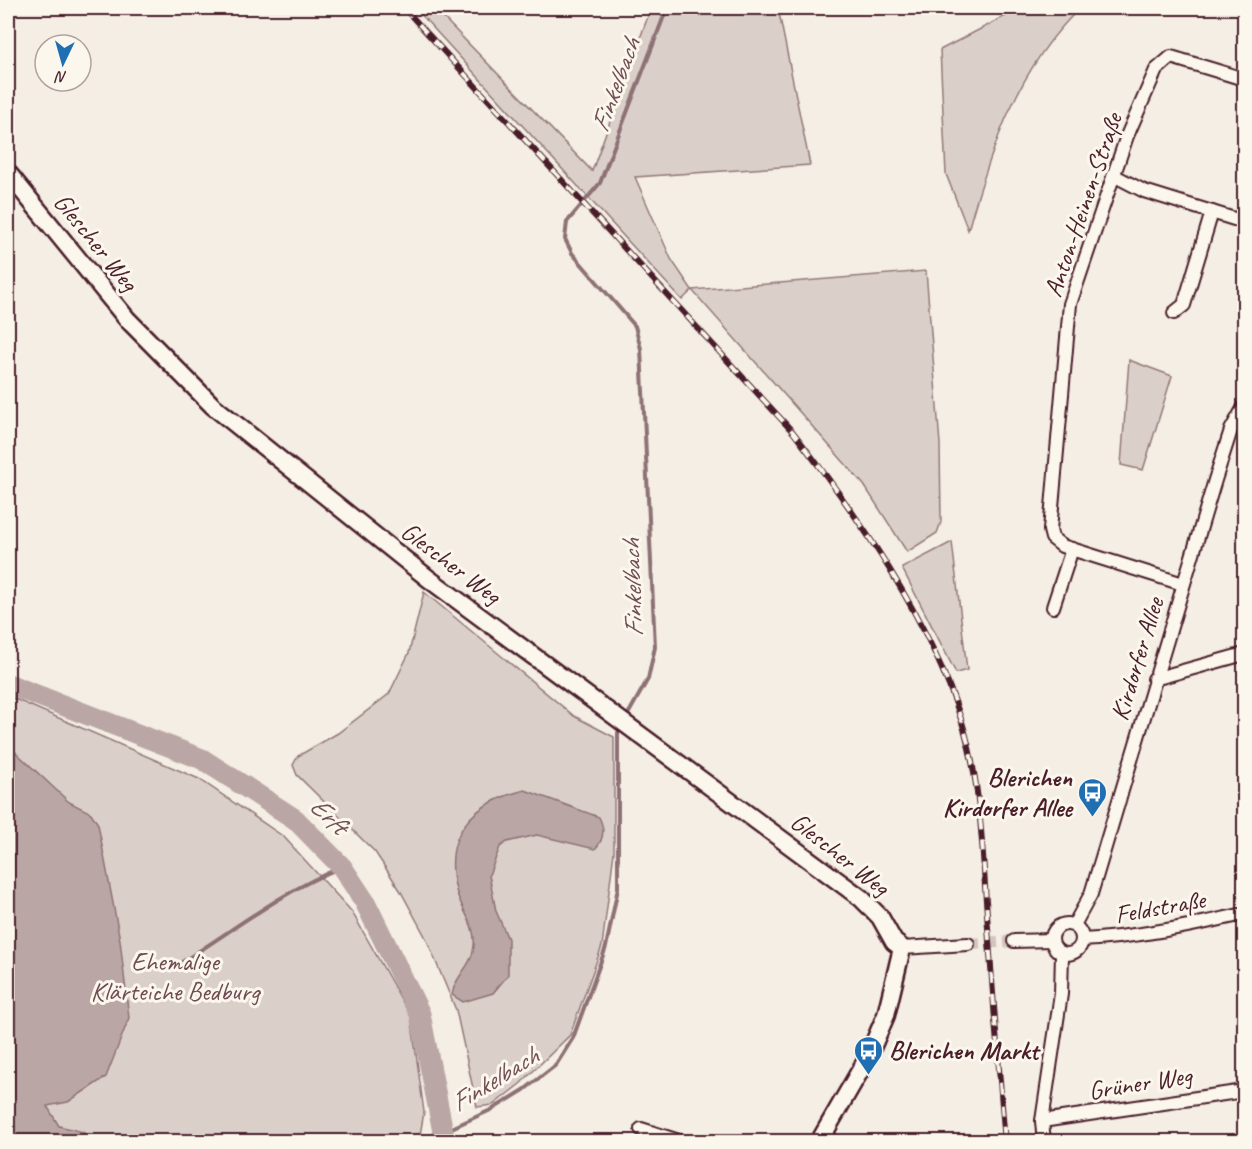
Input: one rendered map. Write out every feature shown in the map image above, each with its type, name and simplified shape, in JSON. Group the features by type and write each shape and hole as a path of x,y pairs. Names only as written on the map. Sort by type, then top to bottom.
{"street":[{"name":"Anton-Heinen-Straße","path":"1183,584 1062,546 1052,538 1050,530 1070,304 1127,136 1156,70 1171,57 1245,79"},
{"name":"Glescher Weg","path":"8,173 127,319 213,406 414,568 861,898 880,917 894,942 902,948"},
{"path":"1115,176 1144,191 1245,222"},
{"path":"1174,313 1184,305 1212,212"},
{"name":"Kirdorfer Allee","path":"1074,925 1091,894 1231,430 1245,407"},
{"path":"1053,607 1072,549"},
{"path":"1154,679 1245,654"},
{"name":"Feldstraße","path":"1082,939 1122,938 1245,914"},
{"path":"1044,1142 1042,1121 1061,994 1062,953 1056,950 1052,940 1053,933 1060,925 1074,925"},
{"name":"Feldstraße","path":"1074,925 1082,939"},
{"name":"Feldstraße","path":"1062,953 1076,951 1082,939"},
{"path":"1014,941 1052,940"},
{"path":"819,1142 873,1046 886,1015 902,948 968,944"},
{"name":"Grüner Weg","path":"1042,1121 1245,1091"},
{"path":"641,1129 682,1142"}],"green space":[{"path":"415,8 434,8 592,171 651,8 778,8 810,165 635,177 671,259 692,290 682,300"},
{"path":"1021,8 1080,8 1058,31 1023,83 986,169 968,230 946,174 940,50"},
{"path":"926,271 940,444 941,522 937,533 907,552 864,485 692,290"},
{"path":"1129,360 1172,376 1143,470 1121,465"},
{"path":"952,542 967,670 956,673 902,568"},
{"path":"424,592 574,716 614,737 614,852 602,946 570,1035 520,1084 493,1105 477,1107 456,1010 426,938 400,890 375,852 297,775 293,765 298,756 338,733 389,694 409,653"},
{"name":"Ehemalige Klärteiche Bedburg","path":"8,696 199,779 284,837 352,912 411,1017 424,1112 419,1141 8,1141"}],"shaded area":[{"path":"8,745 69,802 91,813 98,824 120,940 129,1018 106,1077 68,1102 47,1106 59,1126 83,1132 91,1141 8,1141"},
{"path":"525,790 599,817 603,830 602,838 595,849 537,835 507,842 500,847 489,875 496,911 508,939 508,975 493,993 463,1002 452,995 456,982 473,953 474,938 471,924 456,890 453,853 465,824 476,813 490,803"}],"waterway":[{"name":"Finkelbach","path":"626,718 648,679 655,647 641,349 635,326 572,253 565,239 567,222 600,183 664,16 665,8"},
{"name":"Erft","path":"8,684 202,759 295,819 342,867 365,902 420,1014 443,1132 442,1142"},
{"name":"Finkelbach","path":"443,1132 493,1109 524,1090 556,1065 573,1038 606,947 618,888 618,733 621,727"},
{"path":"182,962 280,898 342,867"}],"tunnel":[{"path":"968,944 1014,941"}],"railway":[{"path":"404,8 793,432 867,534 911,607 948,683 962,722 973,766 981,833 1005,1142"}],"place":[{"name":"Blerichen Kirdorfer Allee","path":"1093,818"},
{"name":"Blerichen Markt","path":"868,1076"}]}
